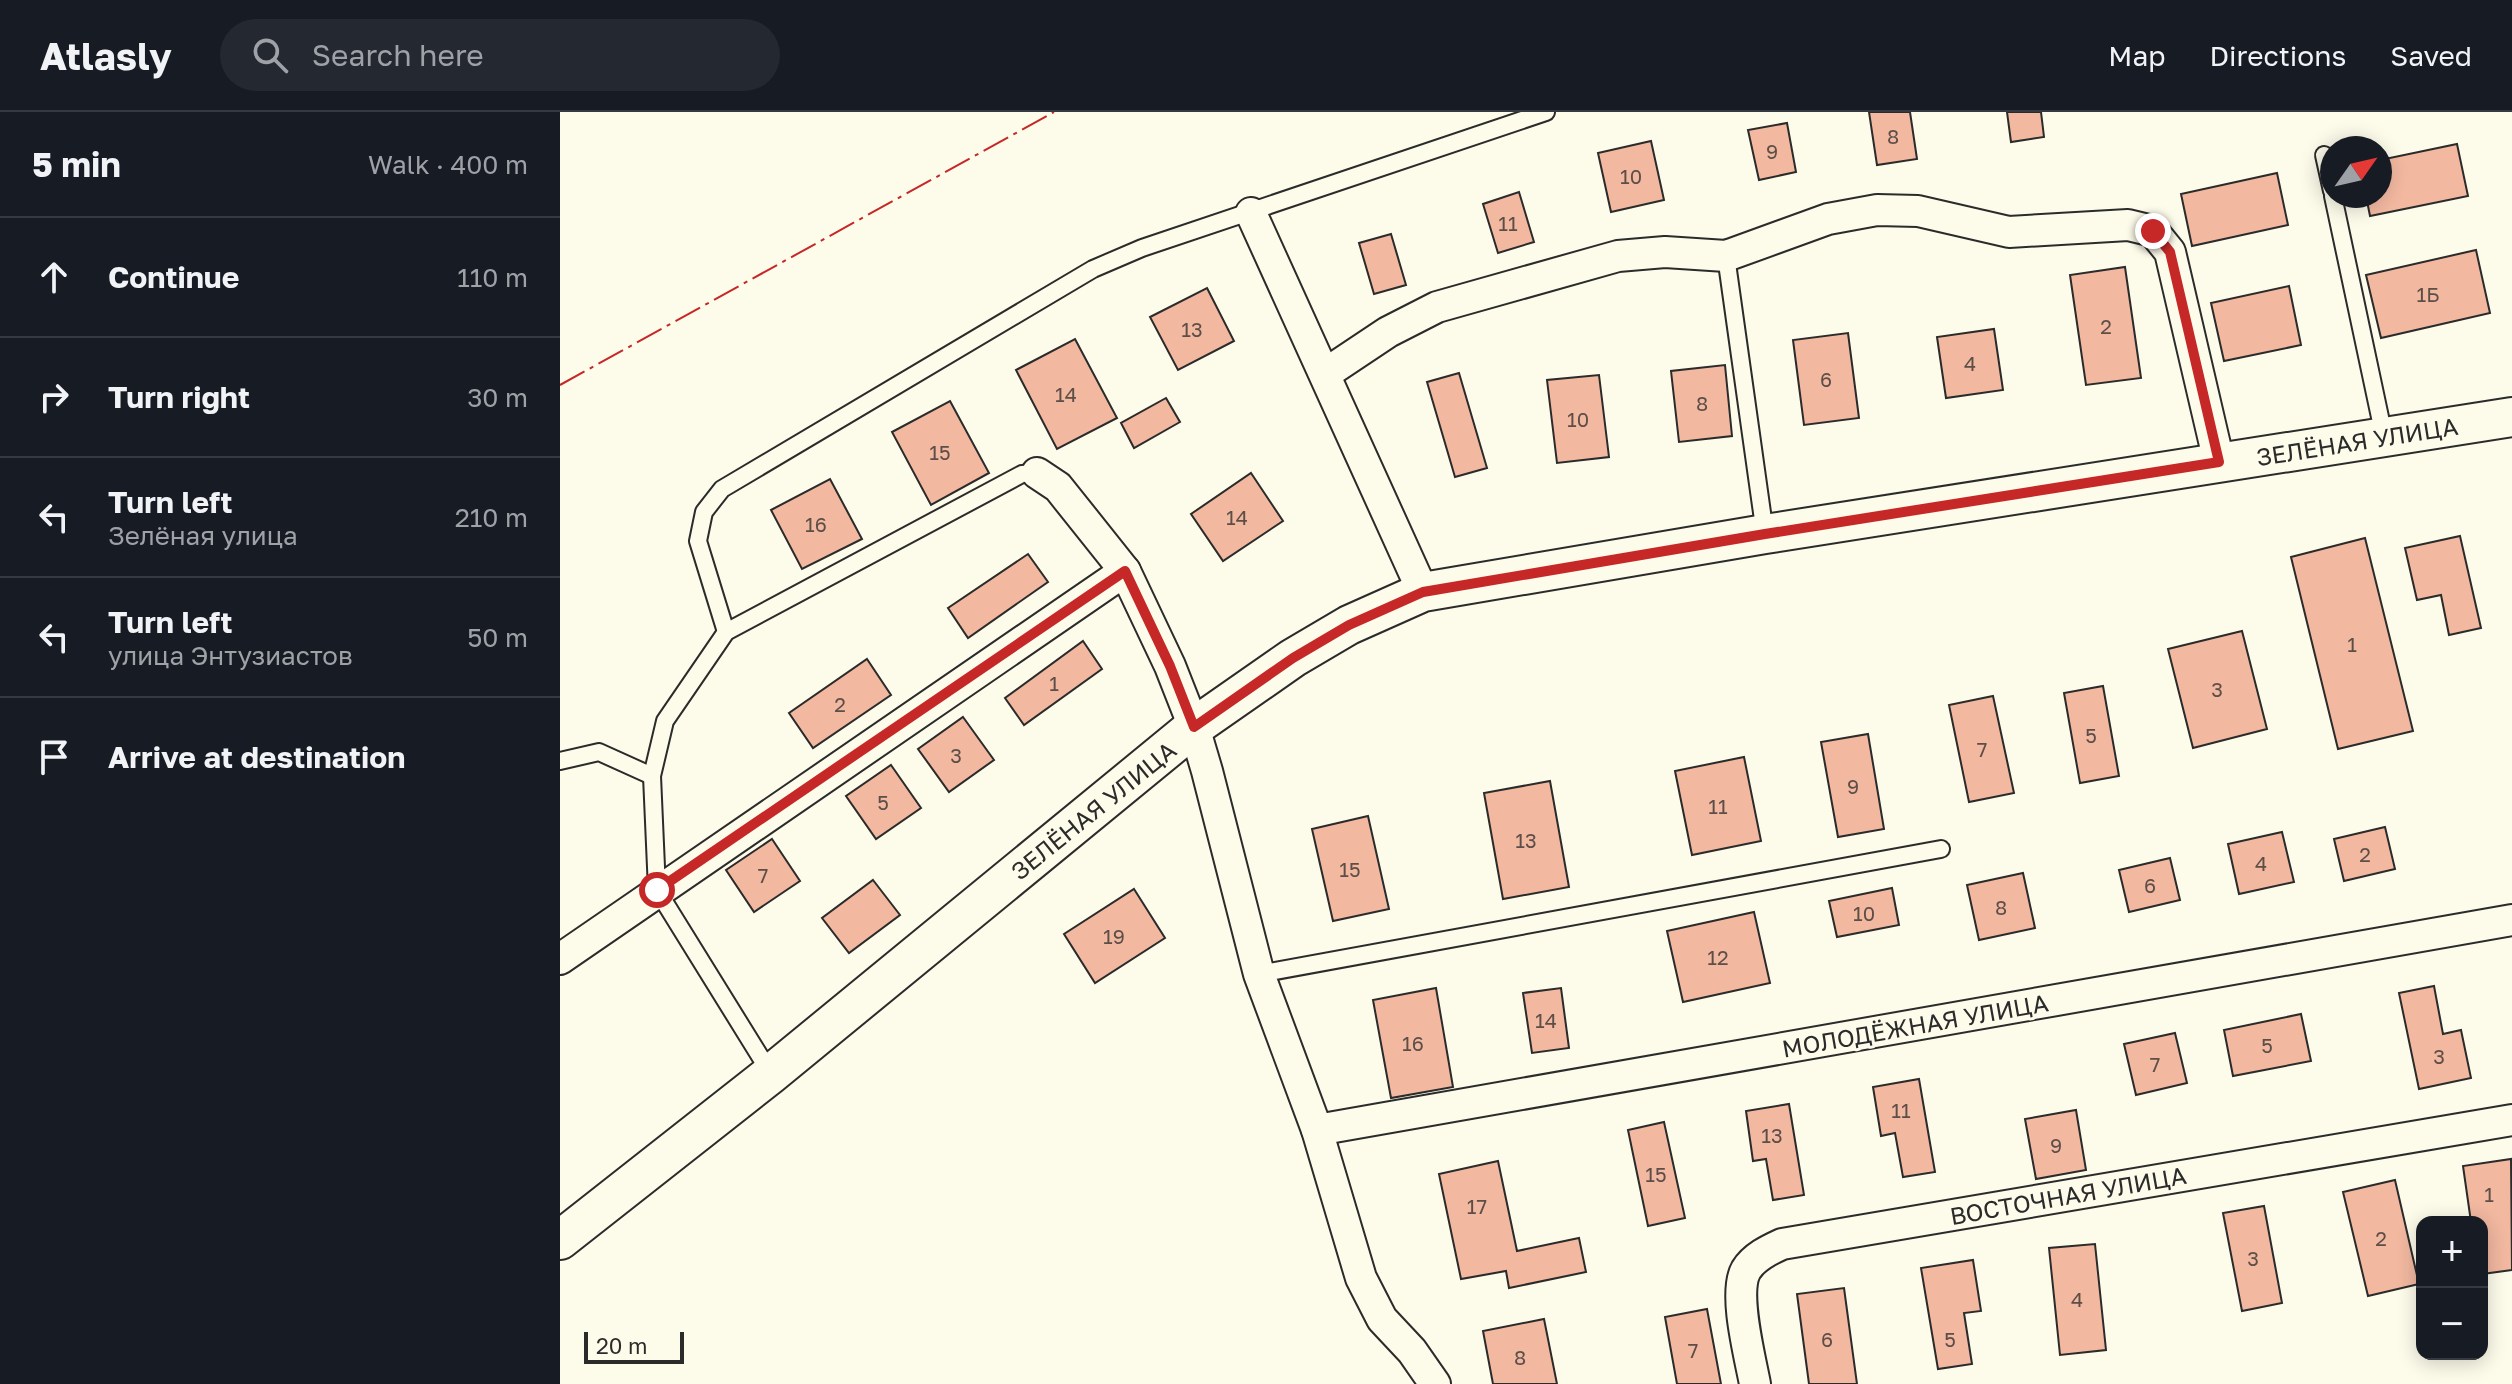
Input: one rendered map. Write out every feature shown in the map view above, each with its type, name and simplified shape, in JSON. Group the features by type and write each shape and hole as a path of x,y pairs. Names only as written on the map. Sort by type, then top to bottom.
{"street":[{"path":"1325,374 1388,332 1437,307 1618,256 1665,252 1726,256 1828,219 1877,210 1918,211 1984,229 2009,232 2128,225 2153,231 2170,252 2219,462"},
{"path":"1251,213 1423,592"},
{"name":"ЗЕЛЁНАЯ УЛИЦА","path":"560,1240 771,1074 1194,727 1293,658 1349,625 1423,592 1765,534 2512,417"},
{"path":"1037,473 1058,487 1125,571 1170,666 1194,727 1259,974 1317,1130 1361,1278 1382,1319 1412,1351 1435,1384"},
{"path":"560,959 1125,571"},
{"name":"МОЛОДЁЖНАЯ УЛИЦА","path":"1317,1130 2512,920"},
{"name":"ВОСТОЧНАЯ УЛИЦА","path":"1755,1384 1740,1292 1746,1270 1763,1253 1782,1244 2512,1120"}],"lane":[{"path":"726,632 698,541 704,512 722,489 1093,269 1142,248 1546,112"},
{"path":"2335,208 2384,436"},
{"path":"1726,256 1765,534"},
{"path":"771,1074 657,890 652,776 665,721 726,632 1022,474 1037,473"},
{"path":"560,761 599,752 652,776"},
{"path":"1259,974 1941,849"}],"building":[{"path":"1869,112 1910,112 1917,159 1877,165"},
{"path":"2007,112 2041,112 2044,137 2011,142"},
{"path":"1787,123 1796,172 1759,180 1748,130"},
{"path":"1651,141 1664,200 1611,212 1598,153"},
{"path":"2457,144 2468,196 2370,216 2368,208 2392,208 2392,158"},
{"path":"2277,173 2288,225 2192,246 2181,194"},
{"path":"1519,192 1534,242 1498,253 1483,204"},
{"path":"1391,234 1406,285 1374,294 1359,243"},
{"path":"2476,250 2490,313 2381,338 2366,275"},
{"path":"2125,267 2141,378 2086,385 2070,275"},
{"path":"2289,286 2301,345 2224,361 2211,303"},
{"path":"1207,288 1234,341 1178,370 1150,317"},
{"path":"1994,329 2003,390 1946,398 1937,337"},
{"path":"1848,333 1859,418 1804,425 1793,340"},
{"path":"1075,339 1117,418 1057,449 1016,370"},
{"path":"1725,365 1732,436 1679,442 1671,371"},
{"path":"1459,373 1487,468 1455,477 1427,382"},
{"path":"1599,375 1609,457 1557,463 1547,380"},
{"path":"1166,398 1180,422 1134,448 1121,423"},
{"path":"950,401 989,473 931,505 892,432"},
{"path":"1251,473 1283,521 1223,561 1191,514"},
{"path":"830,479 862,539 802,569 771,510"},
{"path":"2460,536 2481,628 2449,635 2441,595 2417,600 2405,548"},
{"path":"2365,538 2413,731 2338,749 2291,557"},
{"path":"1028,554 1048,582 968,638 948,608"},
{"path":"2242,631 2267,729 2193,748 2168,649"},
{"path":"1083,641 1102,669 1024,725 1005,698"},
{"path":"867,659 891,695 813,748 789,713"},
{"path":"2103,686 2119,776 2080,783 2064,693"},
{"path":"1993,696 2014,793 1969,802 1949,705"},
{"path":"963,717 994,760 949,792 918,749"},
{"path":"1868,734 1884,829 1838,837 1821,742"},
{"path":"1744,757 1761,841 1692,855 1675,771"},
{"path":"891,765 921,808 876,839 846,796"},
{"path":"1550,781 1569,887 1503,899 1484,793"},
{"path":"1368,816 1389,909 1333,921 1312,829"},
{"path":"2385,827 2395,869 2344,881 2334,839"},
{"path":"2282,832 2294,882 2239,894 2228,844"},
{"path":"772,839 800,881 754,912 726,870"},
{"path":"2170,858 2180,900 2129,912 2119,870"},
{"path":"2023,873 2035,928 1979,940 1967,885"},
{"path":"873,880 900,915 849,953 822,918"},
{"path":"1892,888 1899,925 1837,937 1829,901"},
{"path":"1134,889 1165,938 1095,983 1064,934"},
{"path":"1754,912 1770,983 1683,1002 1667,931"},
{"path":"2434,986 2443,1034 2461,1030 2471,1078 2419,1089 2399,993"},
{"path":"1436,988 1453,1087 1391,1098 1373,1000"},
{"path":"1561,988 1569,1048 1532,1053 1523,993"},
{"path":"2301,1014 2311,1061 2233,1076 2224,1030"},
{"path":"2175,1033 2187,1083 2136,1095 2124,1044"},
{"path":"1919,1079 1935,1172 1903,1177 1895,1133 1881,1136 1873,1087"},
{"path":"1789,1104 1804,1195 1773,1200 1766,1159 1753,1161 1746,1111"},
{"path":"2076,1110 2086,1170 2036,1179 2025,1119"},
{"path":"1664,1122 1685,1218 1648,1226 1628,1130"},
{"path":"2511,1159 2512,1270 2488,1273 2488,1216 2470,1216 2463,1166"},
{"path":"1498,1161 1517,1251 1579,1238 1586,1272 1509,1288 1506,1271 1461,1279 1439,1174"},
{"path":"2395,1180 2416,1271 2416,1285 2368,1296 2343,1192"},
{"path":"2264,1206 2282,1303 2242,1311 2223,1213"},
{"path":"2095,1244 2106,1350 2060,1355 2049,1248"},
{"path":"1973,1260 1981,1311 1964,1313 1972,1364 1938,1369 1921,1268"},
{"path":"1844,1288 1857,1384 1809,1384 1797,1294"},
{"path":"1707,1309 1721,1384 1677,1384 1665,1317"},
{"path":"1544,1319 1557,1384 1493,1384 1483,1331"}],"power":[{"path":"560,385 1054,112"}],"route":[{"path":"657,890 1125,571 1170,666 1194,727 1293,658 1349,625 1423,592 2219,462 2170,252 2153,231"}]}
